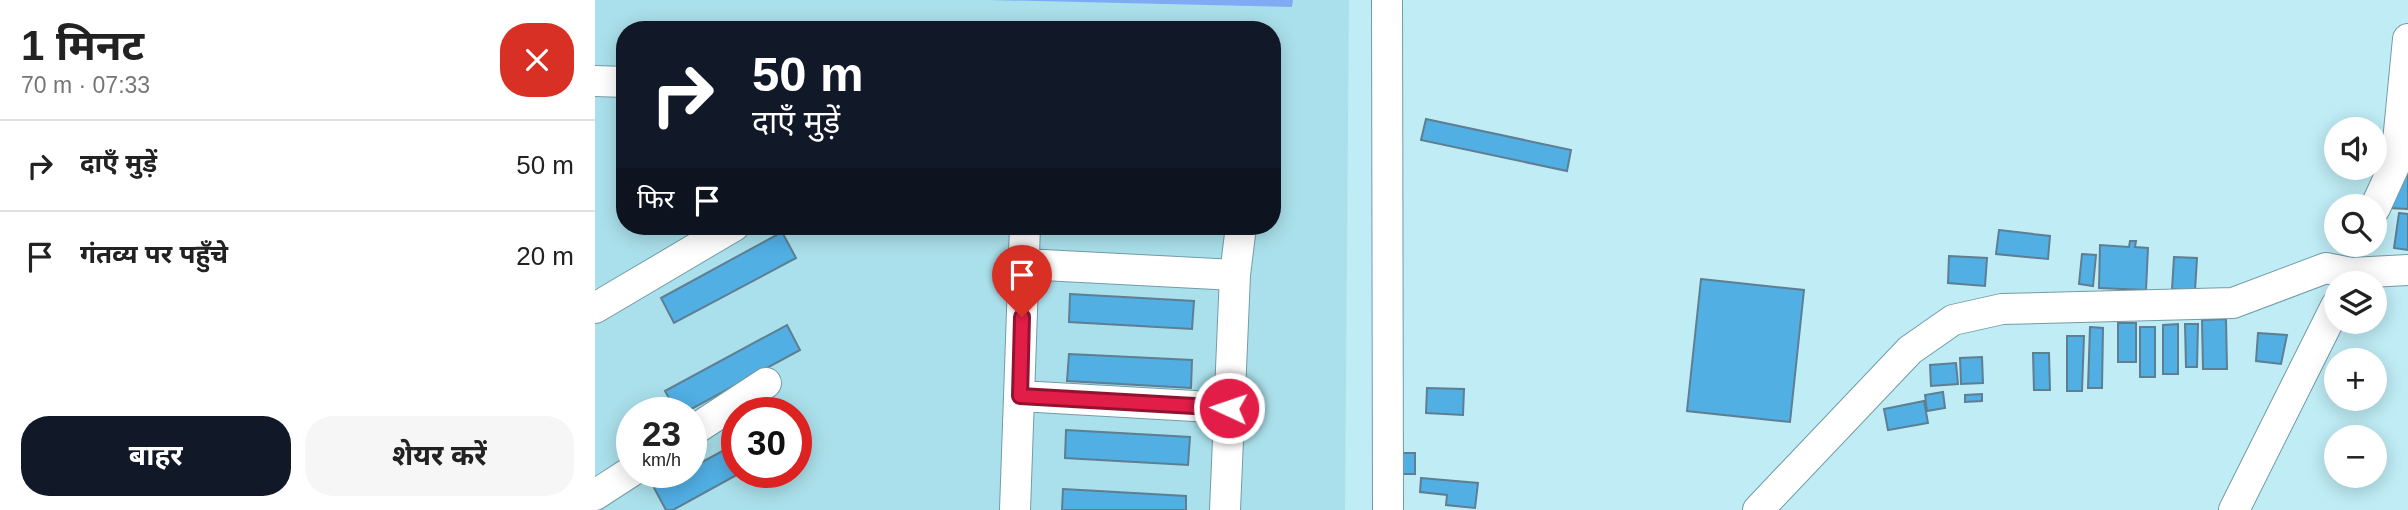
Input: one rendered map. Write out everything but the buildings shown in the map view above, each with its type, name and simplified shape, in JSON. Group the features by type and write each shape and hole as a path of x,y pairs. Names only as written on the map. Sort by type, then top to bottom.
{"street":[{"path":"1387,0 1388,510"},
{"path":"2381,194 2396,162 2408,39"},
{"path":"595,81 616,82"},
{"path":"595,308 718,235"},
{"path":"1015,510 1025,235"},
{"path":"1225,510 1235,275 1240,235"},
{"path":"1024,264 1235,275"},
{"path":"1758,510 1910,350 1952,320 2001,309 2234,303 2342,267 2408,270"},
{"path":"2234,510 2324,330"},
{"path":"707,422 766,383"},
{"path":"1020,396 1229,408"},
{"path":"595,495 616,481"}],"shaded area":[{"path":"595,0 1349,0 1345,510 595,510"}],"water":[{"path":"989,0 1293,0 1292,7"}],"route":[{"path":"1022,317 1020,396 1229,408"}]}
